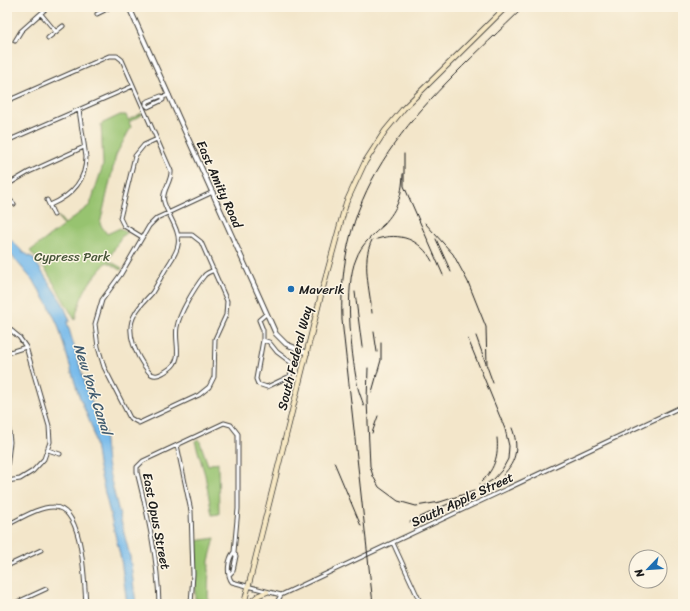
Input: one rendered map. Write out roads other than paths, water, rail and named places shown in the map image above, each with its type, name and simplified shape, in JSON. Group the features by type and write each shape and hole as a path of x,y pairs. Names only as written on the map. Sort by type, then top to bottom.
{"main road":[{"name":"South Federal Way","path":"244,604 346,203 368,156 385,131 404,108 506,7"},
{"path":"248,604 259,595 268,592"}],"street":[{"path":"15,41 21,31 48,7"},
{"path":"100,7 102,11"},
{"name":"East Amity Road","path":"129,7 213,192 266,314 280,339 292,348 308,353"},
{"path":"96,14 107,9"},
{"path":"41,14 56,32"},
{"path":"48,38 63,26"},
{"path":"7,101 109,56 117,56 122,60 133,86 144,106 171,171 171,178 164,196 168,213 178,235 176,250 153,291 134,316 132,323 136,351 148,371 157,376 170,368 176,362 178,354 176,333 178,322 202,279 214,270"},
{"path":"7,141 133,86"},
{"path":"144,106 146,102 161,96 163,97 169,95"},
{"path":"50,205 65,198 77,187 86,161 79,110"},
{"path":"142,237 124,226 120,218 135,156 144,145 157,139"},
{"path":"7,185 29,172 84,147"},
{"path":"178,235 186,234 197,238 202,242 225,295 227,306 226,315 216,339 216,372 212,383 199,395 142,422 134,422 130,418 104,367 98,347 95,324 102,300 121,274 149,226 157,218 213,192"},
{"path":"7,197 14,204"},
{"path":"47,200 54,215"},
{"path":"263,340 269,342 277,352 293,364 290,376 267,387 258,384 256,379 263,340 263,330 259,320 266,314"},
{"path":"7,327 19,337 26,347 49,426 50,435 48,450 44,459 33,471 20,479 7,481"},
{"path":"7,352 26,347"},
{"name":"South Apple Street","path":"281,595 683,406"},
{"path":"7,414 10,442 7,468"},
{"path":"192,604 193,574 191,512 177,445 221,424 231,425 238,434 238,509 234,552 236,556 233,571 230,574 232,582 281,595 276,604"},
{"name":"East Opus Street","path":"159,604 158,571 152,534 137,467 142,461 177,445"},
{"path":"48,450 60,454"},
{"path":"7,526 45,508 57,507 63,509 70,515 74,522 78,540 86,604"},
{"path":"393,542 421,604"},
{"path":"7,566 41,550"},
{"path":"13,604 46,588"}],"water":[{"path":"7,236 23,252 33,258 63,304 70,321 67,322 87,391 104,431 107,464 130,557 136,604 127,604 121,559 98,464 93,430 78,393 58,325 49,306 35,283 7,250"}],"railway":[{"path":"373,604 342,320 344,268 354,222 372,181 395,143 423,108 454,75 524,7"},
{"path":"404,154 404,186 443,275"},
{"path":"381,227 391,215 398,203 403,174"},
{"path":"425,223 453,254 468,282 486,327 487,365"},
{"path":"364,406 358,386 351,338 349,302 350,286 352,271 358,254 368,240 385,224"},
{"path":"377,239 394,236 409,239 422,247 432,261"},
{"path":"436,239 451,272"},
{"path":"372,240 367,257 368,285 372,313"},
{"path":"355,292 362,347"},
{"path":"374,332 377,352"},
{"path":"476,336 493,383"},
{"path":"468,339 505,429 509,446 508,459 502,470 494,479 478,489"},
{"path":"372,392 381,360 381,343"},
{"path":"368,368 367,401 370,466 379,487 398,501 416,506 440,502 474,491"},
{"path":"372,433 378,416"},
{"path":"503,475 508,470 514,459 516,441 512,428"},
{"path":"480,483 489,473 494,463 497,451 497,438"},
{"path":"334,462 361,526"},
{"path":"410,522 448,504"}],"place":[{"name":"Maverik","path":"291,289"}],"park label":[{"name":"Cypress Park","path":"72,256"}],"water label":[{"name":"New York Canal","path":"93,389"}]}
